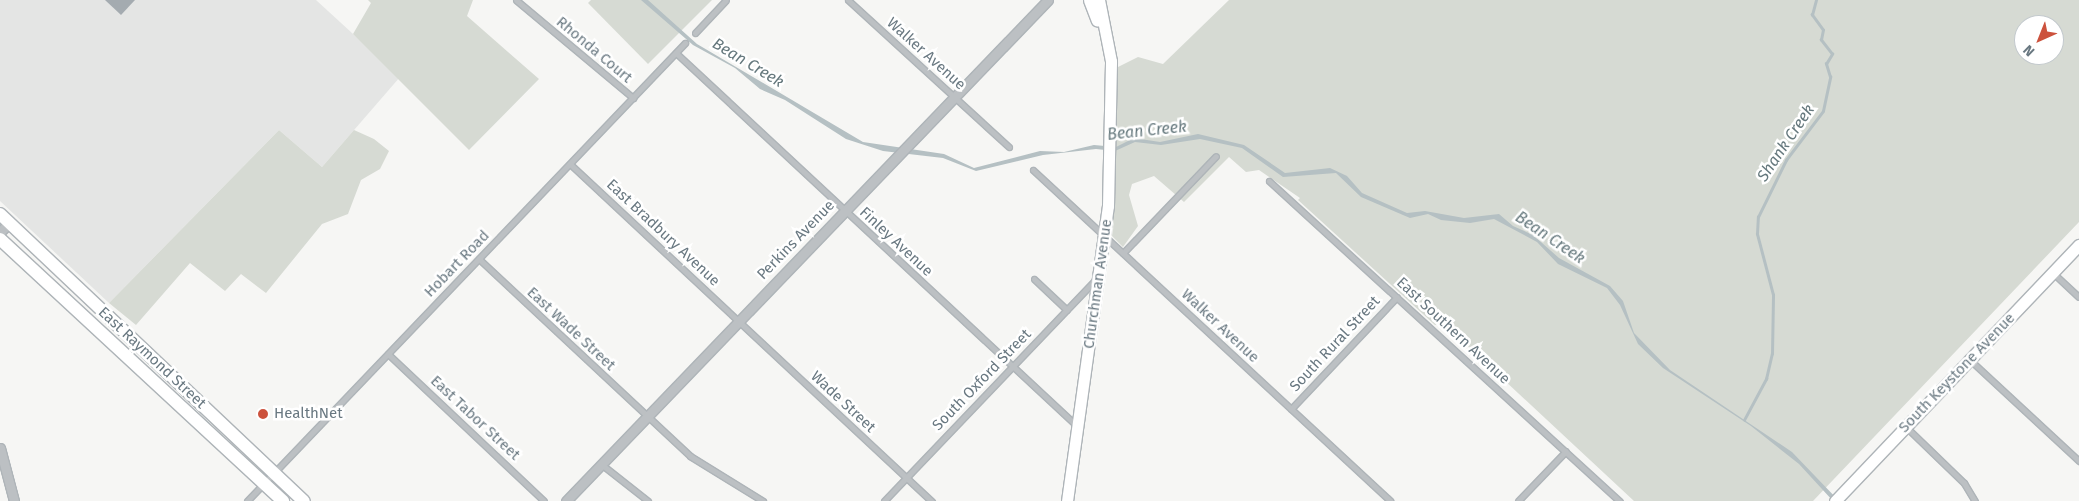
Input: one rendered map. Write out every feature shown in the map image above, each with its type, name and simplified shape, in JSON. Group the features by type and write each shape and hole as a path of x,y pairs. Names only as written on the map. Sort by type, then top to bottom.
{"main road":[{"name":"Churchman Avenue","path":"1089,0 1108,66"},
{"name":"Churchman Avenue","path":"1068,501 1104,235 1110,156 1108,66 1100,0"},
{"name":"East Raymond Street","path":"3,224 304,501"},
{"name":"East Raymond Street","path":"0,239 283,501"},
{"name":"South Keystone Avenue","path":"1839,497 2079,245"}],"street":[{"name":"Rhonda Court","path":"516,0 633,98"},
{"path":"695,33 726,0"},
{"name":"Walker Avenue","path":"848,0 1009,147"},
{"name":"Perkins Avenue","path":"566,501 738,320 1048,0"},
{"name":"Hobart Road","path":"247,501 685,43"},
{"name":"Finley Avenue","path":"676,53 1078,427"},
{"path":"1123,253 1216,156"},
{"name":"East Bradbury Avenue","path":"570,164 738,320"},
{"name":"Walker Avenue","path":"1033,170 1390,501"},
{"name":"East Southern Avenue","path":"1269,180 1620,501"},
{"name":"East Wade Street","path":"479,259 696,461 763,501"},
{"path":"2053,273 2079,297"},
{"name":"South Oxford Street","path":"884,501 1099,276"},
{"path":"1034,279 1067,310"},
{"name":"South Rural Street","path":"1291,409 1397,297"},
{"name":"Wade Street","path":"738,320 932,501"},
{"name":"East Tabor Street","path":"388,354 544,501"},
{"path":"1970,360 2079,461"},
{"path":"1906,427 1964,483 1976,501"},
{"path":"0,448 13,500"},
{"path":"1518,501 1566,451"},
{"path":"601,464 648,501"}],"shaded area":[{"path":"0,0 316,0 400,77 322,167 279,130 109,303 0,201"},
{"path":"368,0 473,0 467,16 539,79 469,150 353,34 371,3"},
{"path":"591,0 712,0 648,64 588,3"},
{"name":"Bean Creek","path":"641,0 648,0 697,44 863,142 944,154 974,168 1040,151 1064,152 1094,145 1116,147 1134,138 1160,142 1198,134 1244,145 1285,173 1330,168 1347,176 1362,193 1407,213 1425,211 1464,218 1499,214 1513,226 1533,235 1559,258 1610,286 1623,301 1634,333 1670,370 1792,452 1839,501 1833,501 1799,464 1751,426 1663,368 1638,344 1620,305 1607,288 1558,264 1537,242 1494,219 1470,223 1441,220 1428,214 1410,218 1361,197 1336,173 1283,177 1242,148 1200,139 1161,145 1135,142 1115,151 1096,149 1043,155 976,171 943,158 883,151 846,139 785,100 760,89 735,68 693,45"},
{"path":"1229,0 2079,0 2079,222 1813,501 1634,501 1444,324 1435,325 1298,200 1300,198 1259,170 1246,172 1229,157 1184,202 1154,176 1132,184 1129,195 1138,226 1123,247 1110,234 1116,68 1138,57 1163,64"},
{"path":"279,130 322,167 354,130 374,139 389,151 380,169 361,180 348,214 322,224 266,293 241,274 225,291 190,263 136,325 109,303"}],"building":[{"path":"105,0 135,0 121,15"}],"waterway":[{"name":"Shank Creek","path":"1744,420 1766,379 1772,354 1773,295 1757,234 1758,217 1786,160 1823,111 1830,77 1826,64 1832,54 1821,40 1823,30 1812,15 1816,0"}],"place":[{"name":"HealthNet","path":"263,414"}]}
